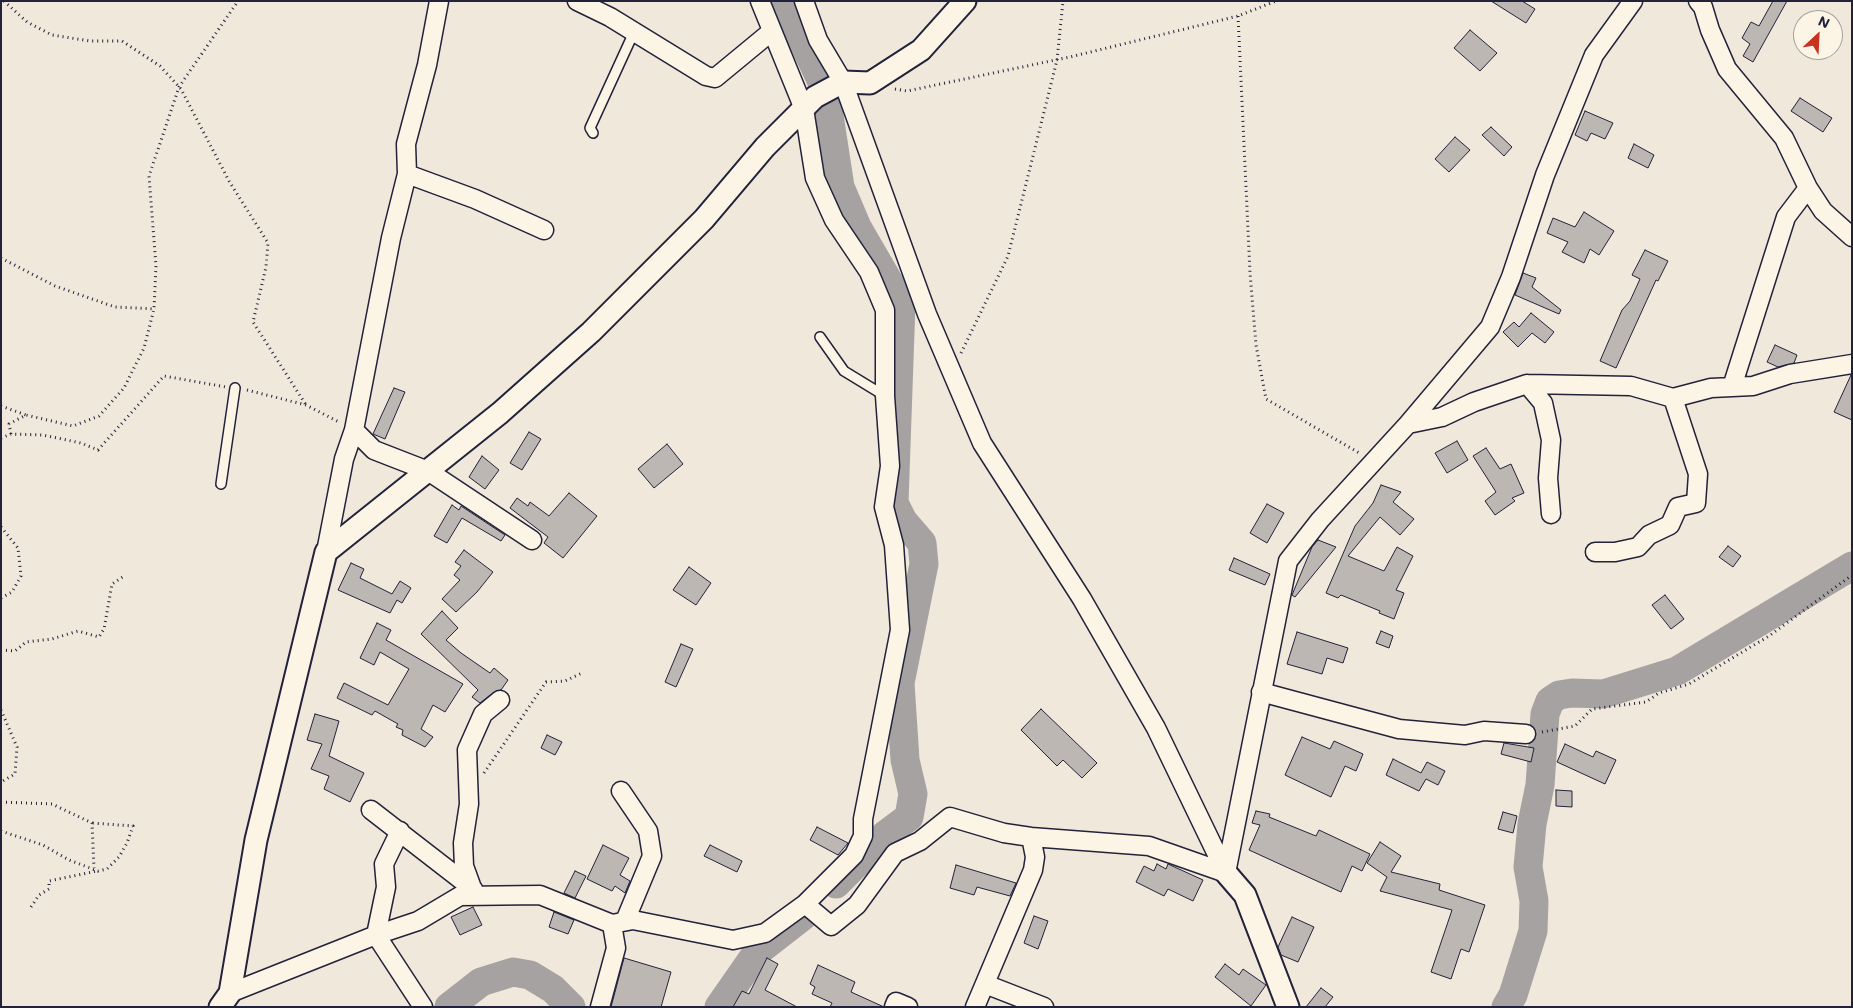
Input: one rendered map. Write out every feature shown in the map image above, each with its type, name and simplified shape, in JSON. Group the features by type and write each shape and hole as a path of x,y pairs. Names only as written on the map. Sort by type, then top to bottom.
{"street":[{"path":"225,1000 256,840 326,552 344,460 354,430 391,238 407,174 406,144 426,65 439,1"},
{"path":"225,1000 376,934 418,921 460,896 476,892 540,895 618,923 632,920 732,940 765,933 805,904 854,855 863,836 863,819 900,630 894,545 884,507 890,466 885,396 885,310 869,272 834,220 815,178 804,109 760,1"},
{"path":"804,1 818,40 843,82 927,314 982,443 1082,599 1156,728 1226,872 1245,895 1288,1007"},
{"path":"326,552 375,510 428,471 500,413 590,332 704,219 765,147 815,97 843,82 870,83 921,50 965,1"},
{"path":"1226,872 1288,561 1320,520 1408,424 1490,327 1511,277 1545,175 1594,55 1633,1"},
{"path":"1698,1 1704,7 1710,30 1727,69 1784,138 1808,188 1823,212 1852,237"},
{"path":"584,3 706,76 716,78 772,32"},
{"path":"407,174 475,199 544,230"},
{"path":"1732,387 1786,217 1808,188"},
{"path":"1408,424 1442,417 1474,402 1528,384 1631,386 1673,398 1711,388 1753,386 1790,374 1852,364"},
{"path":"1528,384 1543,403 1551,440 1548,478 1551,514"},
{"path":"1594,552 1615,552 1638,547 1649,535 1670,524 1678,507 1696,503 1698,474 1673,398"},
{"path":"354,430 374,450 428,471 532,540"},
{"path":"1261,692 1399,729 1465,734 1484,731 1526,734"},
{"path":"476,892 464,866 469,804 467,750 483,714 500,700"},
{"path":"600,1007 616,948 618,923 652,856 648,831 621,790"},
{"path":"371,810 476,892"},
{"path":"805,904 831,926 857,905 895,853 920,841 950,817 1004,833 1031,838 1149,846 1226,872"},
{"path":"400,831 384,864 386,886 376,934 423,1007"},
{"path":"975,1007 1033,870 1035,858 1031,838"},
{"path":"985,984 1044,1007"},
{"path":"894,1007 896,1002 908,1007"}],"lane":[{"path":"592,133 590,128 634,32"},
{"path":"820,337 844,371 885,396"},
{"path":"221,484 234,388"}],"path":[{"path":"4,1 27,22 52,35 90,41 122,41 160,66 179,87 229,181 268,243 266,266 253,322 306,405"},
{"path":"1,406 26,415 73,426 99,416 124,388 144,348 154,309 156,266 149,176 179,87 238,1"},
{"path":"952,372 1008,256 1057,60 1064,1"},
{"path":"870,83 906,92 1057,60 1238,16 1276,1"},
{"path":"1238,16 1250,273 1256,344 1266,399 1373,462"},
{"path":"1,258 55,286 115,307 154,309"},
{"path":"1,438 11,434 43,435 81,443 98,450 164,376 234,388 306,405 354,430"},
{"path":"11,434 8,424 26,415"},
{"path":"1,527 18,548 21,576 12,592 1,598"},
{"path":"1526,734 1574,726 1592,709 1646,702 1658,693 1688,684 1769,636 1852,575"},
{"path":"1,650 15,651 26,642 52,639 78,631 99,636 104,629 112,584 124,576"},
{"path":"481,780 546,682 565,680 582,673"},
{"path":"1,710 17,747 15,774 1,782"},
{"path":"1,802 52,804 92,823 133,826 128,843 119,857 107,869 49,881 48,889 39,895 31,907"},
{"path":"92,823 96,870"},
{"path":"1,831 43,845 69,860 96,870"}],"building":[{"path":"1491,1 1522,1 1535,9 1526,23"},
{"path":"1773,1 1787,1 1753,62 1743,56 1750,44 1742,38 1751,22 1759,26"},
{"path":"1470,30 1497,53 1480,71 1454,48"},
{"path":"1800,98 1832,118 1823,132 1791,111"},
{"path":"1585,111 1613,123 1605,139 1591,133 1587,141 1575,135"},
{"path":"1491,127 1512,147 1504,156 1482,135"},
{"path":"1455,137 1470,150 1449,172 1435,159"},
{"path":"1634,144 1654,155 1648,168 1628,158"},
{"path":"1584,212 1614,231 1599,255 1590,249 1584,263 1562,252 1568,242 1547,233 1553,218 1575,227"},
{"path":"1645,250 1668,261 1658,281 1656,280 1616,368 1600,361 1622,310 1630,301 1640,279 1632,275"},
{"path":"1523,273 1536,278 1532,287 1561,310 1559,314 1515,295"},
{"path":"1531,313 1554,332 1545,343 1532,333 1518,347 1503,332 1514,322 1519,327"},
{"path":"1775,345 1797,355 1794,363 1778,367 1767,362"},
{"path":"1852,375 1852,420 1834,412"},
{"path":"394,388 405,392 385,439 373,434"},
{"path":"529,432 541,439 522,470 510,463"},
{"path":"1457,441 1468,460 1447,473 1435,453"},
{"path":"667,444 683,464 654,488 638,469"},
{"path":"1486,448 1500,469 1511,464 1524,493 1512,498 1515,501 1495,515 1485,501 1496,492 1473,456"},
{"path":"482,456 499,470 485,489 469,477"},
{"path":"1381,485 1401,492 1393,502 1414,519 1400,535 1380,517 1348,556 1384,571 1397,547 1413,556 1396,590 1404,593 1394,619 1379,613 1380,611 1341,595 1338,598 1326,593 1355,526 1373,503"},
{"path":"569,493 597,516 563,558 544,543 548,537 510,508 517,498 528,506 530,502 549,516"},
{"path":"1267,504 1284,513 1267,543 1250,533"},
{"path":"452,505 459,510 461,506 505,535 501,541 462,518 447,543 434,536"},
{"path":"1318,540 1336,547 1295,597 1292,595 1312,547"},
{"path":"1728,546 1741,556 1733,567 1719,557"},
{"path":"464,550 493,572 477,592 456,612 442,599 460,580 454,575 461,566 455,562"},
{"path":"1234,558 1270,574 1265,585 1229,570"},
{"path":"351,563 364,569 360,578 392,594 400,581 411,588 402,603 397,600 390,613 338,590"},
{"path":"689,567 711,583 696,605 673,590"},
{"path":"1665,595 1684,619 1671,629 1652,605"},
{"path":"442,611 458,628 446,640 490,673 494,668 508,680 501,690 494,692 480,703 472,697 478,690 421,634"},
{"path":"377,623 391,630 386,640 463,684 445,712 433,705 421,729 433,737 425,747 402,735 403,730 396,727 398,724 375,711 372,715 337,698 344,683 388,705 409,669 380,652 374,665 360,658"},
{"path":"1381,631 1393,636 1389,648 1376,643"},
{"path":"1297,632 1348,648 1343,663 1327,658 1322,674 1287,664"},
{"path":"681,644 693,649 676,687 665,682"},
{"path":"1041,709 1097,763 1082,778 1063,760 1057,766 1021,730"},
{"path":"315,714 339,721 329,756 364,773 350,802 324,789 329,776 311,769 322,744 307,740"},
{"path":"547,735 562,742 555,755 541,748"},
{"path":"1302,737 1330,749 1334,741 1363,754 1356,771 1345,766 1331,797 1285,775"},
{"path":"1504,743 1534,748 1531,762 1501,754"},
{"path":"1565,744 1593,757 1596,751 1616,760 1605,784 1557,762"},
{"path":"1393,759 1421,773 1427,762 1445,771 1438,785 1426,779 1419,791 1386,775"},
{"path":"1556,790 1572,791 1572,807 1556,806"},
{"path":"1256,811 1270,814 1269,817 1316,836 1319,830 1370,854 1362,871 1352,866 1341,892 1249,850 1260,825 1252,823"},
{"path":"1503,812 1517,816 1513,833 1498,829"},
{"path":"817,827 848,843 838,855 810,840"},
{"path":"1380,842 1401,856 1391,872 1440,884 1439,890 1485,905 1469,952 1461,949 1451,979 1431,972 1452,910 1380,891 1387,877 1367,863"},
{"path":"603,845 629,858 620,875 630,881 625,893 615,886 612,891 587,879"},
{"path":"710,845 742,861 737,872 704,856"},
{"path":"1157,864 1166,869 1168,864 1203,880 1193,901 1168,889 1164,896 1136,882 1144,866 1154,871"},
{"path":"956,865 1016,883 1010,896 977,887 974,895 950,888"},
{"path":"575,871 586,876 575,898 564,893"},
{"path":"473,907 482,925 460,935 451,917"},
{"path":"554,912 574,920 568,934 549,927"},
{"path":"1034,916 1048,921 1038,949 1024,943"},
{"path":"1292,917 1314,927 1298,962 1281,955 1278,947"},
{"path":"624,958 671,972 661,1007 611,1007"},
{"path":"767,958 778,964 765,990 797,1007 733,1007 742,991 749,994"},
{"path":"1225,964 1239,975 1243,969 1266,985 1251,1006 1215,977"},
{"path":"818,965 855,982 851,992 884,1007 830,1007 832,1003 812,994 815,987 810,984"},
{"path":"1321,988 1333,997 1325,1007 1306,1007"}],"waterway":[{"path":"784,1 823,84"},
{"path":"826,96 840,187 857,227 901,303 894,503 903,521 922,543 924,564 900,683 905,760 913,794 909,817 885,835 836,884"},
{"path":"1506,1007 1513,995 1533,931 1534,901 1528,867 1532,824 1540,785 1545,714 1550,701 1559,695 1572,693 1603,694 1677,671 1852,566"},
{"path":"719,1007 758,951 803,916"},
{"path":"449,1007 481,982 513,972 530,975 553,989 571,1007"}]}
